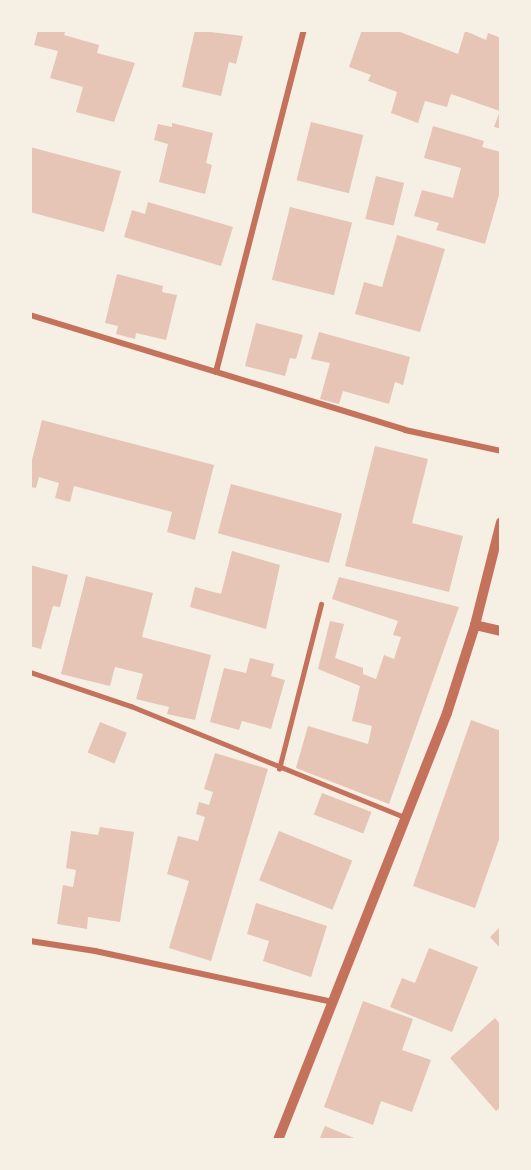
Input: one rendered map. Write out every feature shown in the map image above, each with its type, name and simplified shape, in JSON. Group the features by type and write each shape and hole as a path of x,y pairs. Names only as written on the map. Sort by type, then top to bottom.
{"street":[{"path":"216,372 304,30"},
{"path":"30,315 405,430 501,451"},
{"path":"278,1140 406,817 475,625 501,522"},
{"path":"475,625 501,631"},
{"path":"30,941 95,951 332,1002"}],"lane":[{"path":"279,769 321,604"},
{"path":"30,672 131,706 279,769 406,817"}],"building":[{"path":"38,30 66,30 64,35 99,45 97,53 135,63 114,122 76,112 83,87 50,78 58,51 34,45"},
{"path":"195,30 243,36 236,64 229,62 221,96 182,87"},
{"path":"362,30 395,30 458,54 465,31 486,40 488,33 501,38 501,129 494,127 500,111 451,94 447,107 425,101 418,123 391,113 397,92 368,81 371,75 349,67"},
{"path":"311,122 363,135 349,193 296,180"},
{"path":"172,123 213,133 206,163 212,165 205,194 159,182 168,144 154,140 158,124 172,127"},
{"path":"433,126 484,141 482,147 501,152 501,188 485,244 436,230 439,223 414,216 422,190 453,198 461,168 424,158"},
{"path":"30,147 121,171 104,232 30,212"},
{"path":"376,176 404,183 393,226 365,219"},
{"path":"148,202 233,227 221,266 124,237 132,210 145,214"},
{"path":"290,207 352,222 334,295 272,280"},
{"path":"397,235 445,249 420,332 355,314 364,282 382,287"},
{"path":"117,274 163,286 162,292 177,295 166,340 136,333 135,339 116,334 118,326 105,323"},
{"path":"256,323 303,335 296,359 290,358 285,376 245,366"},
{"path":"319,332 410,357 403,385 395,382 389,404 343,391 339,404 320,399 330,363 311,359"},
{"path":"42,420 214,465 195,540 167,532 172,512 74,486 70,502 55,498 59,483 39,477 36,488 30,487 30,468"},
{"path":"375,446 428,459 412,523 463,536 449,592 345,566"},
{"path":"231,484 342,514 329,563 218,533"},
{"path":"232,551 280,565 266,629 190,607 195,587 221,594"},
{"path":"30,565 68,575 60,607 53,606 41,649 30,646"},
{"path":"86,576 153,593 142,637 211,655 195,720 167,714 169,707 136,699 143,674 115,667 110,686 61,674"},
{"path":"339,577 459,607 389,804 296,768 308,726 368,744 372,726 352,721 360,686 318,669 330,621 344,624 335,658 363,668 363,674 376,679 384,655 394,659 401,637 393,635 398,621 332,599"},
{"path":"250,658 274,664 271,676 285,680 271,729 242,721 239,730 210,722 224,668 246,673"},
{"path":"471,720 501,731 501,834 475,908 413,886"},
{"path":"100,722 127,733 115,763 88,753"},
{"path":"215,753 268,769 211,961 169,948 189,881 167,874 178,836 198,841 205,817 196,814 199,802 209,805 213,792 204,789"},
{"path":"322,793 371,812 363,833 314,814"},
{"path":"100,827 134,832 120,922 88,917 87,929 57,924 63,885 73,887 76,870 66,868 71,831 98,835"},
{"path":"279,831 352,861 332,910 259,880"},
{"path":"256,903 327,926 311,977 263,961 269,941 247,934"},
{"path":"501,926 501,949 490,937"},
{"path":"429,948 478,967 452,1032 390,1007 402,978 415,983"},
{"path":"363,1001 413,1019 402,1050 431,1060 412,1112 381,1101 373,1125 324,1107"},
{"path":"495,1018 501,1025 501,1107 496,1111 450,1058"},
{"path":"325,1126 359,1140 319,1140"}]}
